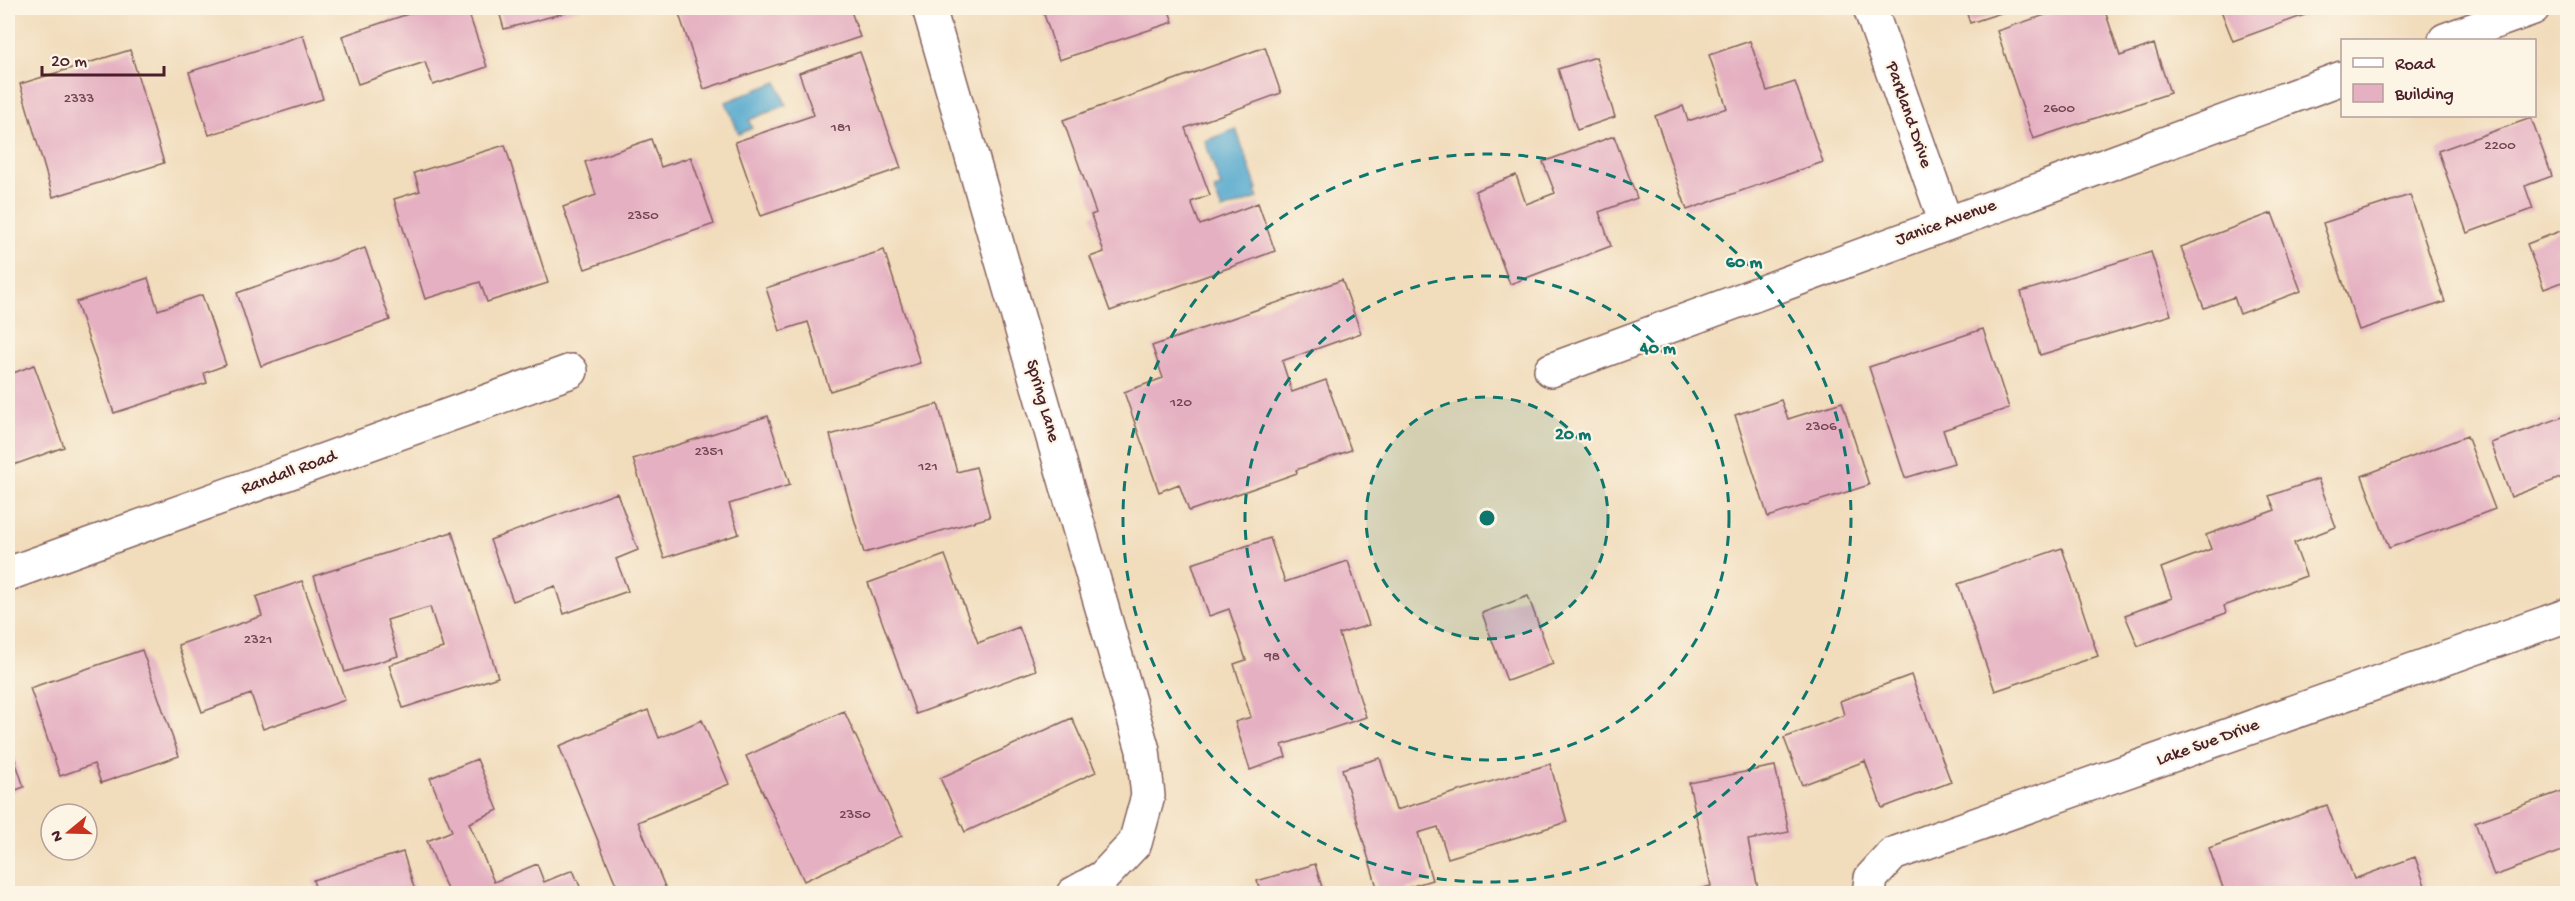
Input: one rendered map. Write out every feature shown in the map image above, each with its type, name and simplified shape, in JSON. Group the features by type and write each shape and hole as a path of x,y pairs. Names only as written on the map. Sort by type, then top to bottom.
{"street":[{"name":"Spring Lane","path":"929,8 1143,750 1148,796 1135,843 1103,877 1073,894"},
{"name":"Parkland Drive","path":"1870,8 1946,223"},
{"path":"2446,39 2474,18 2534,8"},
{"name":"Janice Avenue","path":"1551,370 2341,79"},
{"name":"Randall Road","path":"8,574 571,371"},
{"name":"Lake Sue Drive","path":"1869,894 1871,878 1893,854 2568,615"}],"water":[{"path":"777,82 786,105 749,120 752,128 739,134 726,102"},
{"path":"1236,129 1258,198 1222,210 1214,189 1221,187 1205,141"}],"building":[{"path":"416,8 467,8 487,67 433,85 425,62 358,84 342,36 417,11"},
{"path":"498,8 583,8 504,29"},
{"path":"688,8 850,8 860,37 704,89 678,11"},
{"path":"1042,8 1168,8 1173,22 1059,60"},
{"path":"1965,8 2016,8 1970,23"},
{"path":"2066,8 2104,8 2120,56 2154,44 2170,93 2033,139 1997,31"},
{"path":"2220,8 2324,8 2233,41"},
{"path":"303,35 323,99 209,135 189,72"},
{"path":"1750,41 1767,91 1795,82 1823,162 1687,210 1655,116 1683,106 1688,121 1727,108 1709,55"},
{"path":"1265,47 1281,93 1185,128 1210,195 1191,202 1200,225 1258,203 1275,251 1110,311 1090,257 1104,252 1091,215 1096,213 1063,120"},
{"path":"130,50 164,163 53,197 20,84"},
{"path":"860,52 901,168 761,216 735,142 814,115 799,73"},
{"path":"1596,57 1615,117 1577,130 1558,69"},
{"path":"2531,118 2552,176 2525,186 2533,209 2467,233 2438,151"},
{"path":"1614,136 1637,198 1599,212 1611,246 1510,284 1475,191 1516,175 1526,204 1555,193 1543,162"},
{"path":"651,139 661,167 691,157 714,224 585,269 563,207 596,195 585,162"},
{"path":"505,145 548,283 487,302 480,282 425,299 394,199 420,191 414,173"},
{"path":"2410,195 2445,302 2359,330 2323,223"},
{"path":"2272,213 2301,291 2240,314 2234,297 2204,308 2181,247"},
{"path":"2568,228 2568,280 2544,289 2527,244"},
{"path":"365,248 390,320 261,366 237,293"},
{"path":"884,250 920,363 830,391 808,322 780,331 766,288"},
{"path":"2151,252 2171,315 2040,355 2021,292"},
{"path":"148,278 158,310 202,295 226,365 204,373 207,383 114,413 76,302"},
{"path":"1342,280 1361,333 1282,361 1292,392 1326,380 1351,450 1296,470 1297,473 1189,511 1179,484 1159,492 1124,392 1163,378 1152,346"},
{"path":"1983,329 2009,408 1943,430 1954,463 1905,478 1869,367"},
{"path":"34,365 64,447 8,467 8,375"},
{"path":"1781,400 1788,419 1842,402 1869,485 1768,517 1735,415"},
{"path":"938,404 957,472 976,467 990,517 864,553 830,435"},
{"path":"2568,415 2568,475 2511,497 2491,443"},
{"path":"768,416 790,485 729,504 739,534 664,558 633,459"},
{"path":"2467,436 2495,509 2389,548 2362,476"},
{"path":"2318,479 2336,527 2294,543 2306,576 2224,606 2226,613 2138,646 2125,615 2172,598 2161,568 2211,549 2206,535 2275,510 2269,496"},
{"path":"617,493 638,550 616,559 628,591 564,614 555,586 513,601 490,540"},
{"path":"452,532 498,677 403,708 389,665 443,648 430,607 387,620 398,656 345,672 314,576"},
{"path":"1270,538 1285,582 1348,561 1369,625 1339,634 1366,717 1282,745 1286,757 1250,770 1235,722 1251,717 1234,664 1246,660 1229,609 1209,616 1192,564"},
{"path":"2062,548 2098,656 1995,691 1958,584"},
{"path":"945,555 978,643 1019,627 1036,670 916,714 868,583"},
{"path":"302,581 345,700 263,729 251,694 202,712 178,645 262,616 256,597"},
{"path":"1528,596 1553,664 1507,681 1482,613"},
{"path":"142,650 179,756 101,783 94,764 60,776 30,688"},
{"path":"1911,675 1951,782 1882,808 1865,761 1802,785 1784,738 1844,715 1840,701"},
{"path":"648,710 659,738 702,720 729,784 638,822 668,894 620,894 559,746"},
{"path":"844,711 902,836 804,881 746,756"},
{"path":"1072,718 1096,772 965,832 940,778"},
{"path":"8,739 24,787 8,793"},
{"path":"1380,758 1396,810 1550,764 1567,822 1448,858 1438,827 1418,833 1432,880 1387,894 1379,894 1342,769"},
{"path":"477,759 498,810 469,823 494,882 537,864 544,882 573,870 583,894 449,894 427,841 452,831 430,778"},
{"path":"1775,766 1789,832 1748,840 1759,894 1680,894 1711,886 1689,783"},
{"path":"2568,789 2568,849 2494,876 2475,822"},
{"path":"2327,805 2354,879 2415,857 2428,894 2225,894 2209,848"},
{"path":"403,852 416,894 317,894 313,880"},
{"path":"1315,864 1324,894 1261,894 1257,881"}]}
